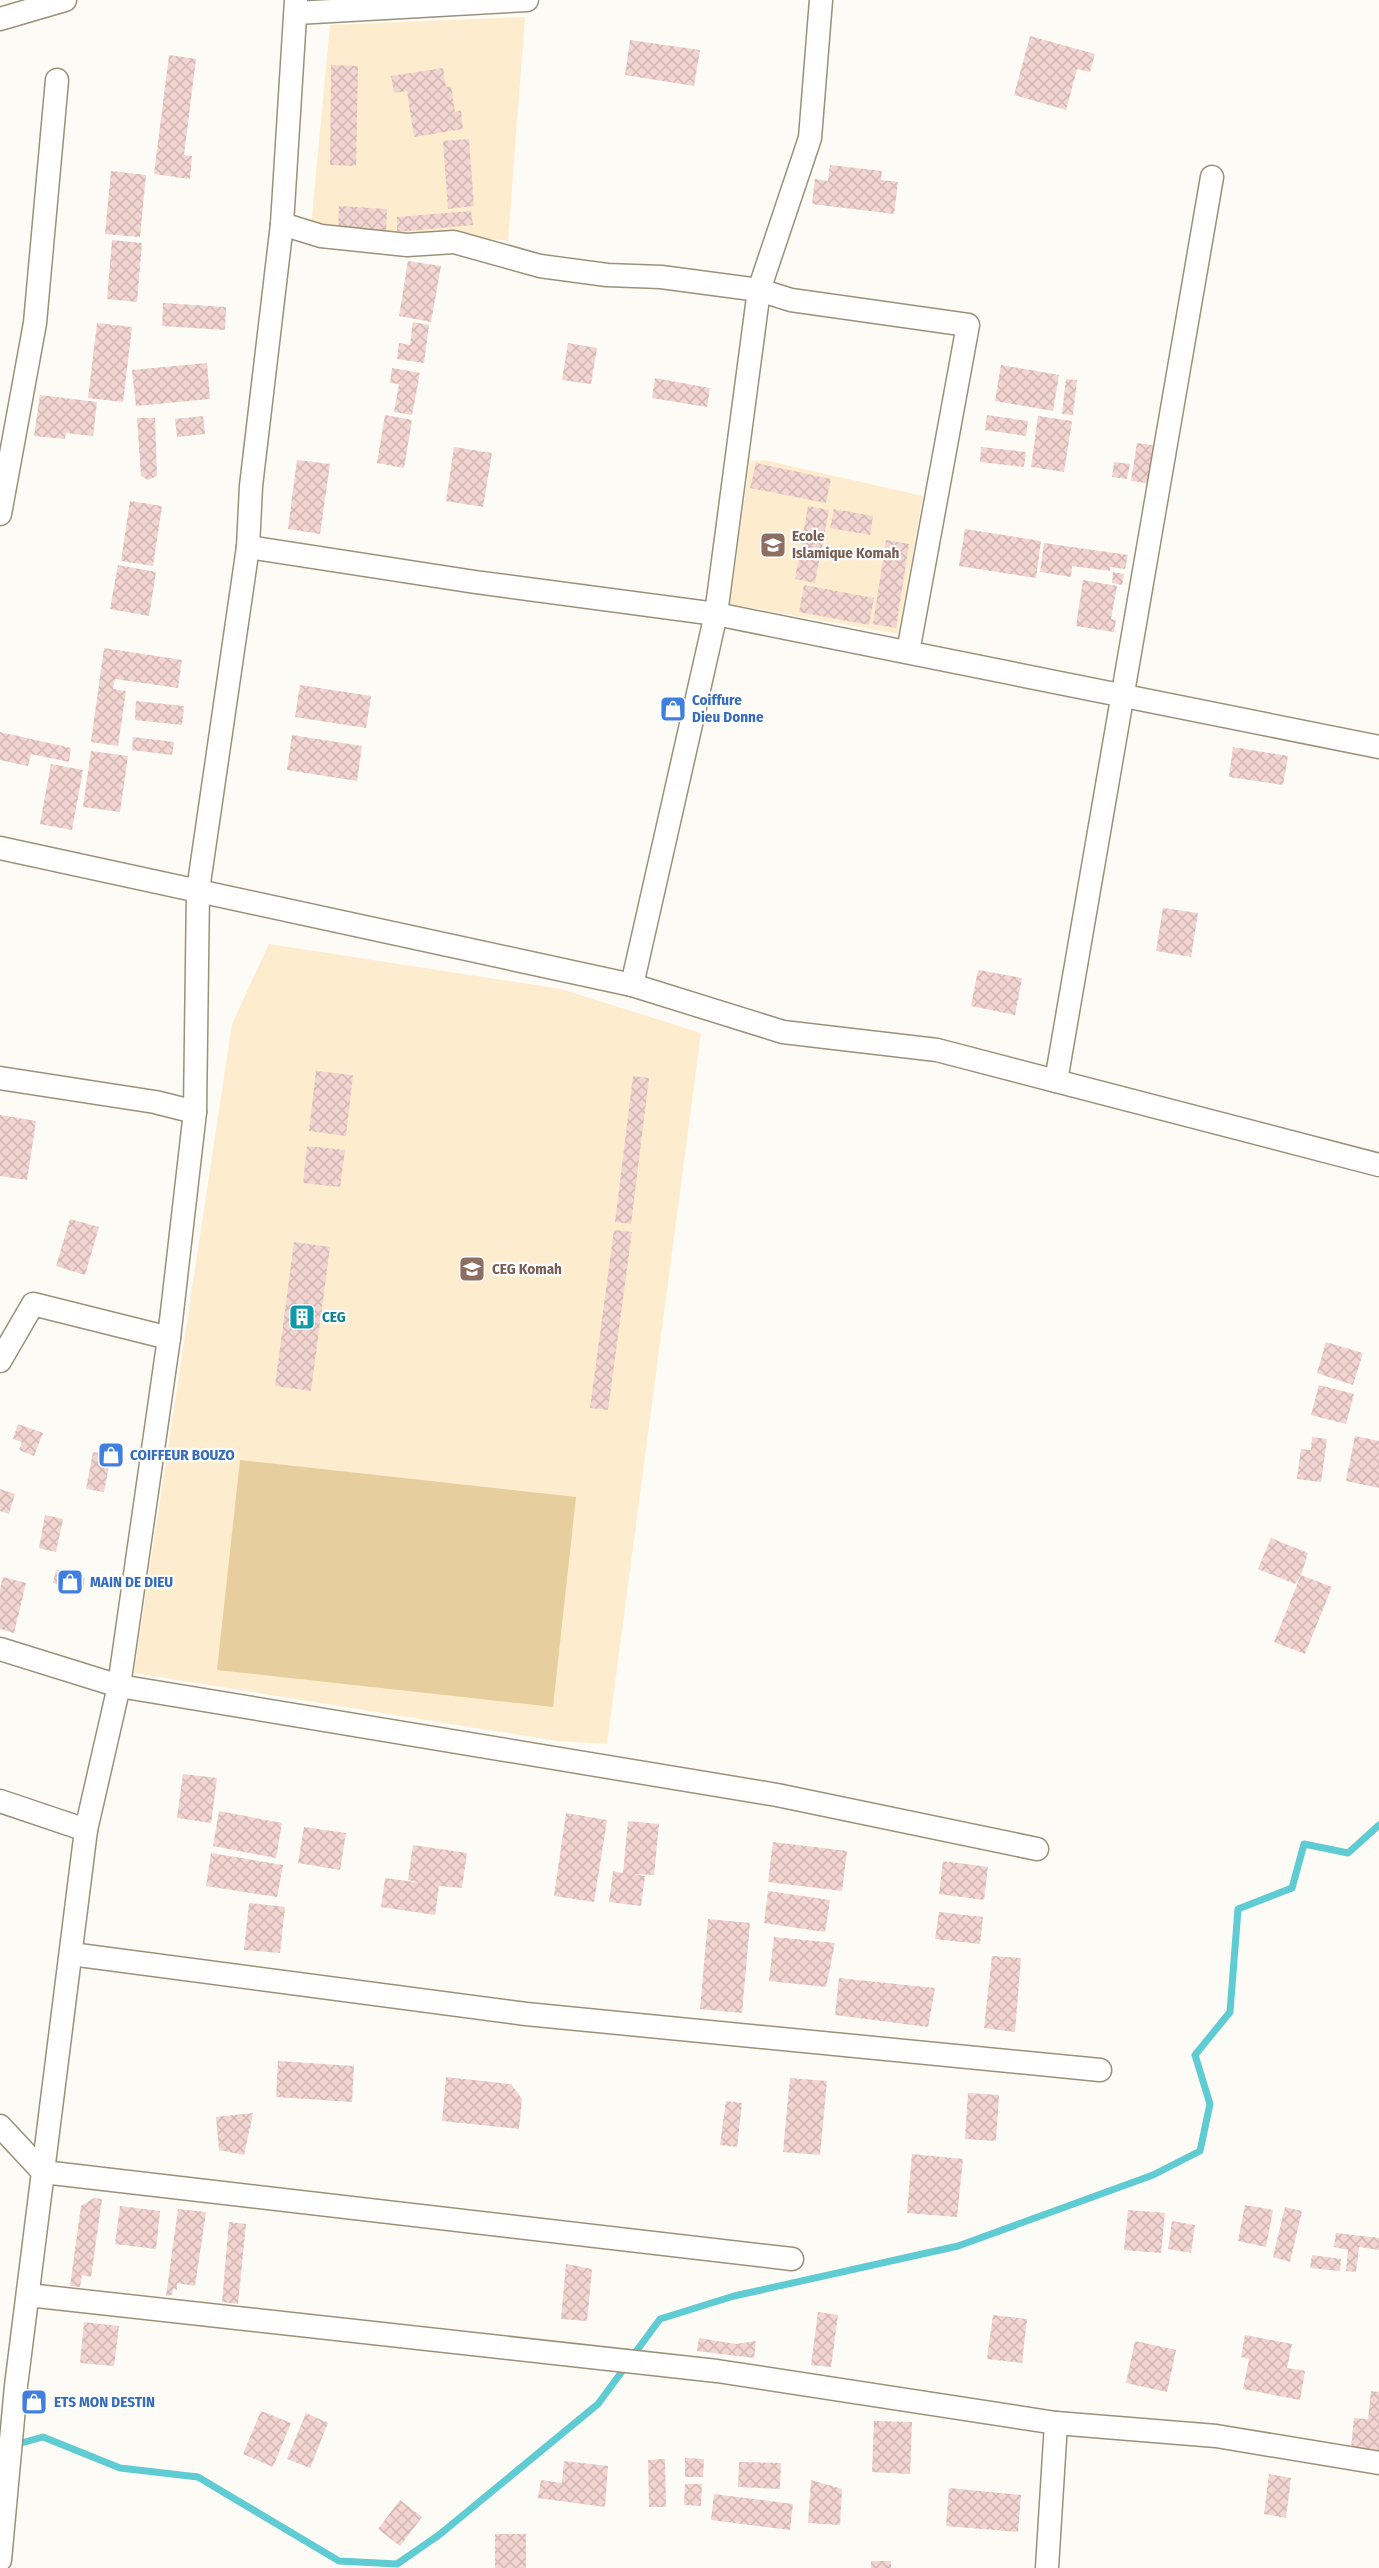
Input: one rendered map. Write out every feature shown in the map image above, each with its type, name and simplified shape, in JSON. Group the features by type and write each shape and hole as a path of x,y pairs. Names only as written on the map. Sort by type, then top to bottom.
{"street":[{"path":"0,19 65,0"},
{"path":"0,2560 10,2446 86,1830 119,1686 169,1338 195,1112 198,890 248,548 251,486 282,224 296,7 527,0"},
{"path":"632,985 716,614 759,290 810,138 821,0"},
{"path":"0,514 34,323 57,80"},
{"path":"1056,1081 1212,177"},
{"path":"282,224 332,237 407,245 454,242 540,266 596,274 661,277 759,290 792,300 968,325 908,652"},
{"path":"248,548 475,582 716,614 1379,747"},
{"path":"0,848 632,985 783,1032 937,1050 1379,1165"},
{"path":"0,1078 155,1102 195,1112"},
{"path":"0,1361 33,1304 169,1338"},
{"path":"0,1649 119,1686 777,1796 1037,1849"},
{"path":"0,1801 86,1830"},
{"path":"71,1954 526,2014 1100,2070"},
{"path":"0,2126 43,2172 792,2259"},
{"path":"28,2295 717,2371 1056,2423 1216,2436 1379,2463"},
{"path":"1047,2568 1056,2423"}],"shaded area":[{"path":"525,17 508,241 446,233 398,236 311,226 330,25"},
{"path":"764,460 923,496 898,634 730,604 750,461"},
{"name":"CEG Komah","path":"269,944 561,989 701,1033 607,1744 557,1741 134,1673 232,1024"},
{"path":"240,1460 576,1497 553,1707 217,1670"}],"building":[{"path":"1030,36 1095,54 1090,72 1077,69 1066,110 1014,95"},
{"path":"630,40 700,50 694,86 625,75"},
{"path":"169,55 196,59 184,155 192,156 190,179 154,174"},
{"path":"331,65 358,66 356,166 330,165"},
{"path":"443,68 446,87 451,86 455,112 461,110 463,129 414,137 407,91 394,93 391,76"},
{"path":"469,139 474,206 448,209 443,141"},
{"path":"830,165 882,171 881,180 898,182 894,214 812,204 815,179 828,181"},
{"path":"111,171 146,175 140,237 105,234"},
{"path":"339,206 387,209 386,234 338,232"},
{"path":"471,211 473,225 397,232 397,217"},
{"path":"112,240 142,243 137,302 107,299"},
{"path":"408,261 441,266 431,322 399,316"},
{"path":"163,303 226,307 225,330 162,326"},
{"path":"413,322 429,325 424,363 397,359 399,343 410,345"},
{"path":"97,323 132,327 123,402 88,398"},
{"path":"568,343 597,348 591,384 562,380"},
{"path":"207,363 210,399 136,406 132,370"},
{"path":"1001,365 1059,375 1053,411 995,401"},
{"path":"392,368 420,373 412,415 394,412 399,384 390,383"},
{"path":"655,378 710,388 707,407 652,398"},
{"path":"1066,379 1077,380 1073,415 1062,414"},
{"path":"40,395 97,402 93,436 66,433 65,439 34,436"},
{"path":"385,415 412,420 404,468 377,463"},
{"path":"987,415 1028,421 1026,436 985,430"},
{"path":"203,416 205,434 177,437 175,419"},
{"path":"1038,416 1072,421 1064,472 1031,467"},
{"path":"137,418 155,418 157,476 148,480 141,476"},
{"path":"1137,443 1159,446 1153,484 1131,481"},
{"path":"454,447 492,453 483,507 446,501"},
{"path":"981,447 1026,452 1024,467 980,462"},
{"path":"297,460 330,464 320,534 288,529"},
{"path":"1114,462 1130,464 1127,479 1112,477"},
{"path":"756,463 831,479 826,503 750,488"},
{"path":"130,501 162,506 153,566 121,561"},
{"path":"808,506 829,510 815,583 795,579"},
{"path":"834,509 873,516 870,535 830,528"},
{"path":"965,529 1041,541 1036,578 959,566"},
{"path":"886,540 909,544 896,628 873,624"},
{"path":"1044,543 1128,555 1125,569 1110,567 1110,571 1072,566 1071,577 1040,572"},
{"path":"118,565 156,572 149,616 110,609"},
{"path":"1113,572 1124,574 1122,585 1112,583"},
{"path":"1083,580 1117,586 1111,619 1116,620 1114,632 1076,626"},
{"path":"804,585 874,598 869,625 799,612"},
{"path":"104,648 182,660 178,688 115,679 113,689 126,691 118,746 91,742"},
{"path":"300,685 371,696 366,728 295,717"},
{"path":"136,701 184,706 182,725 135,720"},
{"path":"0,732 71,748 69,762 31,754 28,766 0,760"},
{"path":"292,735 362,746 357,781 287,770"},
{"path":"133,737 174,742 172,755 132,750"},
{"path":"1233,747 1288,756 1283,785 1229,777"},
{"path":"91,751 128,756 120,812 83,807"},
{"path":"51,764 83,770 72,830 40,824"},
{"path":"1163,908 1198,913 1191,957 1156,951"},
{"path":"978,970 1022,978 1015,1015 971,1006"},
{"path":"316,1071 353,1075 346,1136 309,1131"},
{"path":"633,1076 649,1078 631,1224 615,1222"},
{"path":"0,1115 36,1121 27,1180 0,1176"},
{"path":"307,1146 345,1150 340,1187 303,1183"},
{"path":"70,1219 99,1227 85,1275 56,1266"},
{"path":"614,1230 632,1232 608,1410 590,1408"},
{"name":"CEG","path":"294,1242 330,1247 311,1391 275,1386"},
{"path":"1326,1342 1363,1353 1353,1385 1317,1373"},
{"path":"1319,1385 1354,1394 1346,1424 1311,1415"},
{"path":"18,1424 43,1433 34,1456 19,1450 22,1442 13,1439"},
{"path":"1355,1436 1379,1441 1379,1488 1346,1481"},
{"path":"1312,1437 1327,1439 1321,1482 1297,1479 1301,1449 1311,1450"},
{"path":"93,1452 111,1455 104,1492 86,1489"},
{"path":"0,1489 15,1494 9,1514 0,1511"},
{"path":"45,1515 63,1519 56,1552 39,1548"},
{"path":"1271,1538 1308,1553 1301,1575 1295,1584 1258,1569"},
{"path":"56,1570 85,1578 82,1590 53,1583"},
{"path":"1301,1575 1332,1587 1305,1654 1274,1642"},
{"path":"3,1577 26,1583 14,1633 0,1629 0,1589"},
{"path":"183,1774 217,1778 211,1823 177,1818"},
{"path":"219,1811 282,1823 276,1858 213,1846"},
{"path":"566,1813 607,1820 594,1902 554,1896"},
{"path":"628,1821 659,1824 654,1875 633,1874 645,1876 641,1906 609,1902 613,1871 623,1873"},
{"path":"304,1827 346,1833 340,1870 298,1863"},
{"path":"773,1842 847,1851 842,1891 768,1882"},
{"path":"413,1845 467,1853 462,1888 439,1886 435,1915 381,1907 385,1878 422,1883 408,1880"},
{"path":"211,1853 283,1865 277,1897 206,1886"},
{"path":"943,1861 988,1867 984,1900 939,1894"},
{"path":"768,1891 830,1900 825,1932 764,1923"},
{"path":"249,1903 285,1907 280,1953 244,1950"},
{"path":"939,1912 983,1917 980,1944 935,1939"},
{"path":"708,1919 750,1923 742,2013 700,2009"},
{"path":"774,1937 835,1943 826,1987 769,1981"},
{"path":"992,1956 1021,1958 1015,2032 984,2028"},
{"path":"839,1978 935,1988 928,2027 835,2015"},
{"path":"278,2061 354,2066 352,2102 276,2097"},
{"path":"446,2077 511,2084 522,2099 519,2129 442,2121"},
{"path":"790,2078 827,2081 820,2155 783,2152"},
{"path":"968,2093 999,2095 996,2141 965,2139"},
{"path":"726,2101 742,2103 737,2147 720,2145"},
{"path":"253,2113 244,2155 219,2150 216,2117"},
{"path":"912,2154 963,2159 957,2217 907,2213"},
{"path":"94,2198 102,2199 91,2277 82,2275 80,2287 70,2286 81,2206"},
{"path":"1245,2205 1273,2210 1266,2247 1238,2241"},
{"path":"120,2206 160,2211 156,2249 115,2244"},
{"path":"1285,2207 1302,2211 1290,2262 1273,2257"},
{"path":"178,2209 206,2212 195,2286 177,2283 177,2290 173,2289 172,2295 166,2296"},
{"path":"1128,2210 1165,2213 1161,2253 1124,2250"},
{"path":"1172,2221 1195,2225 1191,2253 1168,2249"},
{"path":"229,2222 246,2224 238,2304 222,2302"},
{"path":"1336,2233 1379,2238 1379,2250 1359,2247 1356,2272 1346,2271 1348,2250 1334,2247"},
{"path":"1312,2255 1341,2259 1340,2271 1310,2268"},
{"path":"566,2264 592,2269 587,2321 561,2319"},
{"path":"818,2312 838,2315 831,2367 811,2365"},
{"path":"993,2315 1027,2319 1022,2363 987,2359"},
{"path":"84,2322 119,2326 114,2366 80,2363"},
{"path":"1245,2335 1292,2344 1287,2368 1305,2371 1300,2400 1243,2389 1249,2359 1241,2357"},
{"path":"699,2338 736,2344 756,2341 754,2358 697,2351"},
{"path":"1135,2341 1176,2350 1167,2392 1126,2383"},
{"path":"1371,2391 1379,2392 1379,2451 1351,2448 1354,2418 1368,2419"},
{"path":"261,2411 291,2423 273,2467 243,2454"},
{"path":"306,2413 328,2423 310,2468 287,2459"},
{"path":"874,2421 912,2422 910,2474 872,2472"},
{"path":"685,2458 704,2459 703,2477 685,2477"},
{"path":"665,2459 666,2507 649,2507 648,2460"},
{"path":"564,2461 608,2466 605,2507 538,2498 541,2480 562,2483"},
{"path":"739,2462 781,2463 780,2489 738,2487"},
{"path":"1269,2474 1291,2478 1286,2518 1264,2514"},
{"path":"811,2480 842,2489 840,2525 808,2523"},
{"path":"685,2484 702,2484 701,2506 684,2505"},
{"path":"949,2488 1021,2495 1018,2532 946,2526"},
{"path":"714,2494 793,2504 790,2530 711,2520"},
{"path":"400,2500 422,2517 400,2546 378,2529"},
{"path":"495,2534 526,2534 526,2568 495,2568"},
{"path":"871,2561 891,2561 891,2568 871,2568"}],"waterway":[{"path":"632,2357 660,2319 734,2296 958,2246 1153,2175 1200,2151 1210,2104 1195,2055 1230,2012 1238,1909 1292,1888 1304,1844 1348,1853 1379,1825"},
{"path":"14,2445 43,2437 120,2468 198,2477 339,2561 397,2564 439,2535 598,2404 626,2366"}],"place":[{"name":"Ecole Islamique Komah","path":"773,545"},
{"name":"Coiffure Dieu Donne","path":"673,709"},
{"name":"CEG Komah","path":"472,1269"},
{"name":"CEG","path":"302,1317"},
{"name":"COIFFEUR BOUZO","path":"111,1455"},
{"name":"MAIN DE DIEU","path":"70,1582"},
{"name":"ETS MON DESTIN","path":"34,2402"}]}
